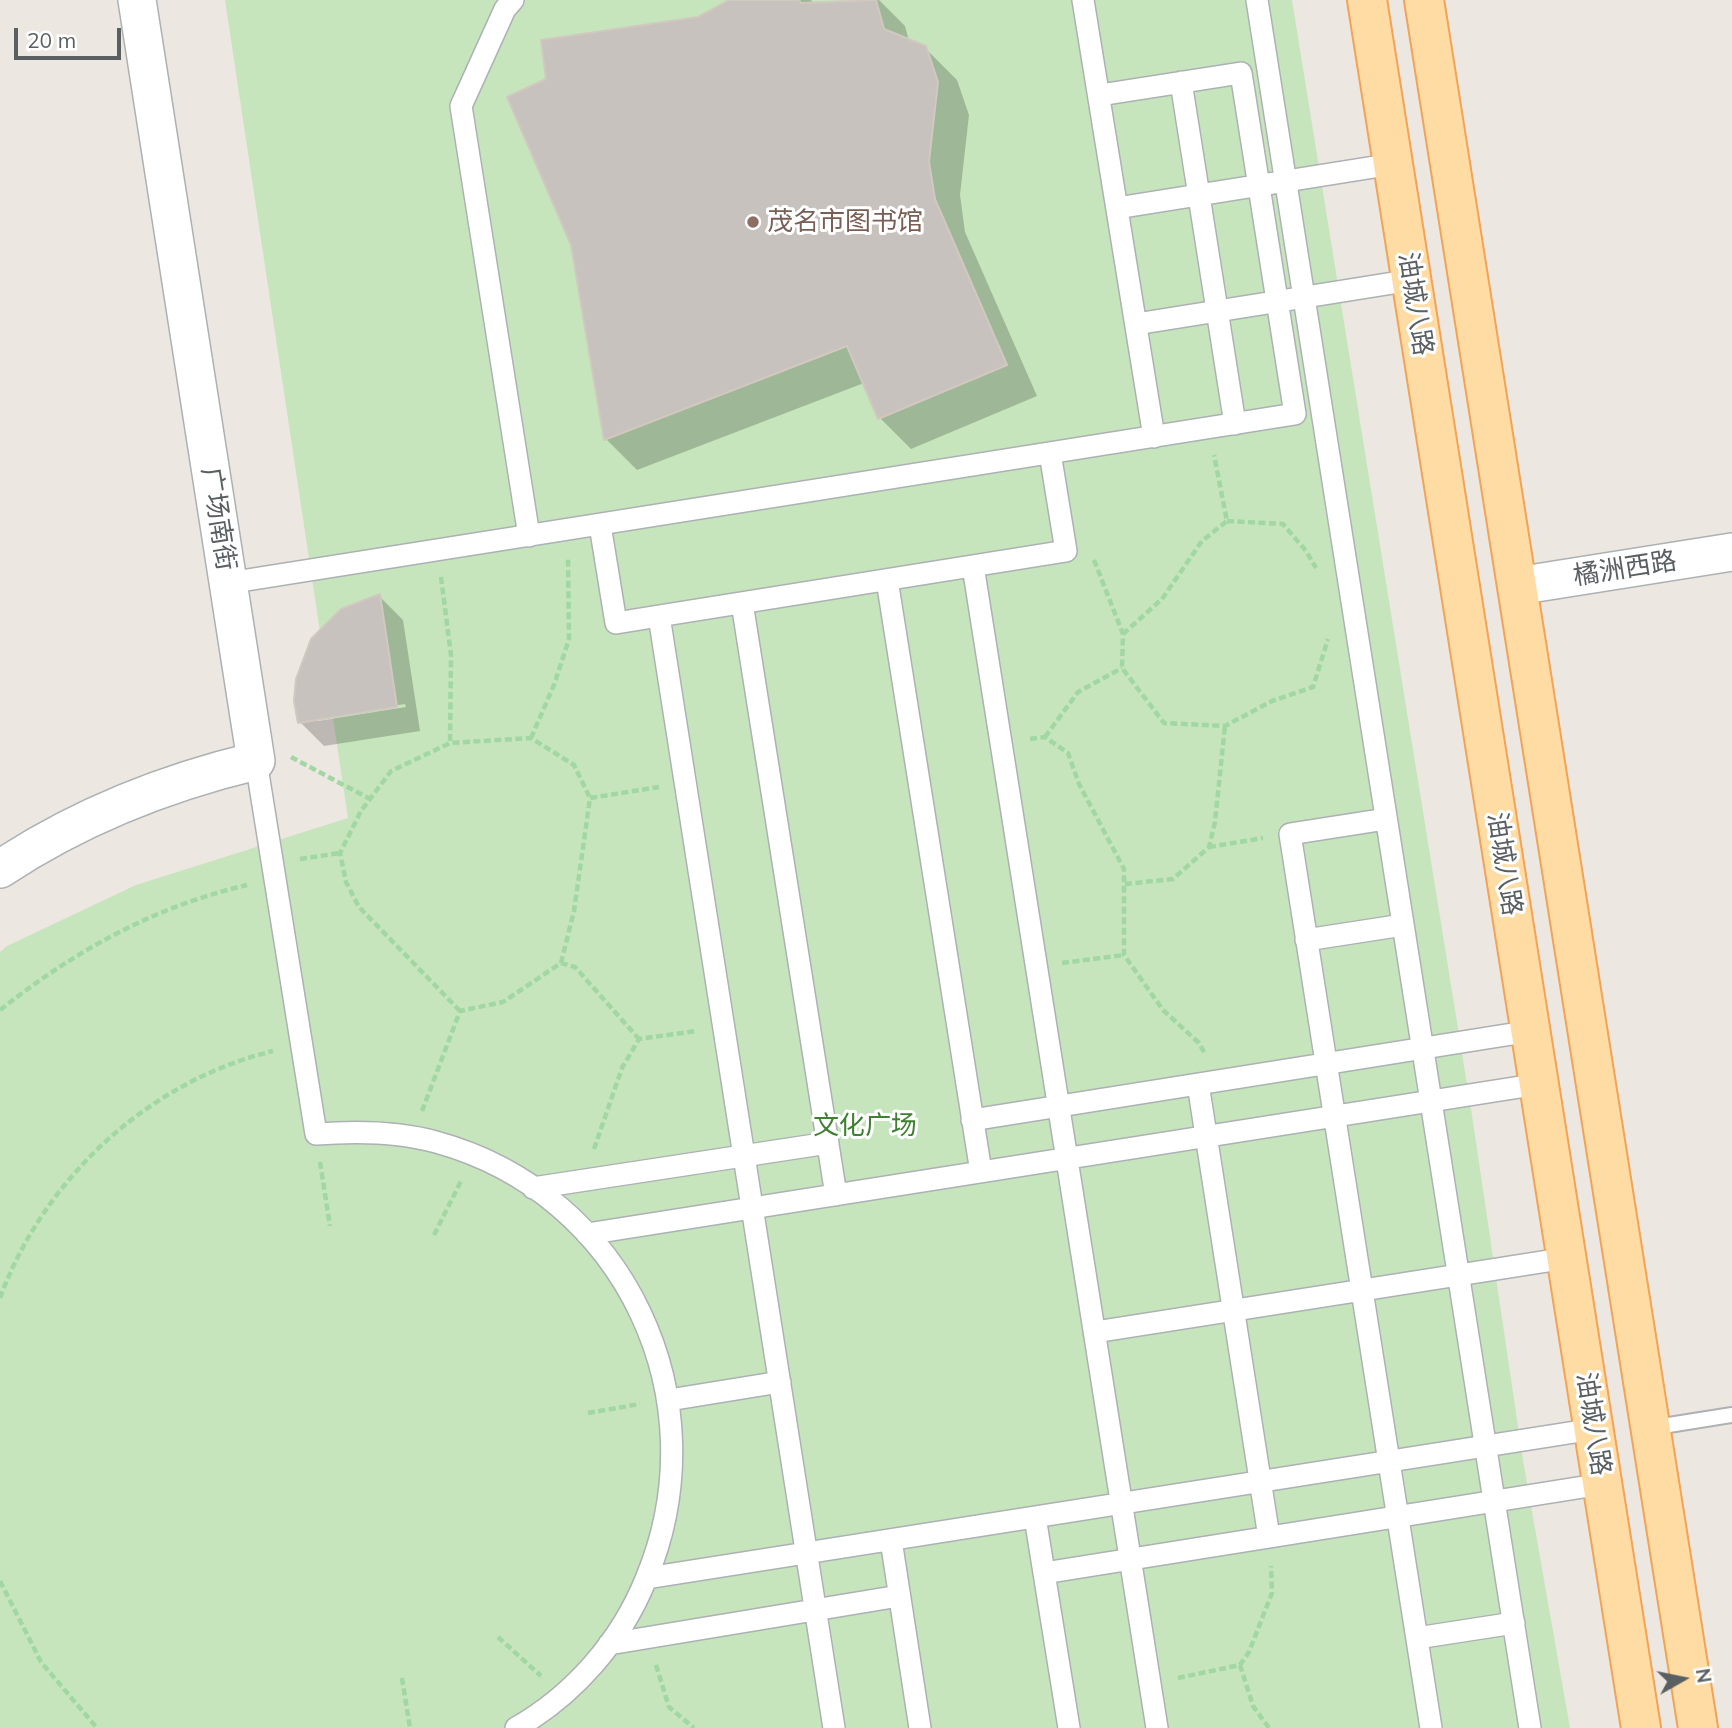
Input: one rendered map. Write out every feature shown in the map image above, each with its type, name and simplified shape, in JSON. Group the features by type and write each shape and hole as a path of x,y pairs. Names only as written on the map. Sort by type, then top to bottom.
{"main road":[{"name":"油城八路","path":"1367,0 1641,1728"},
{"path":"1424,0 1698,1728"}],"street":[{"name":"广场南街","path":"137,0 257,761"},
{"path":"513,0 505,9 461,106 529,536"},
{"path":"1083,0 1154,437"},
{"path":"1257,0 1530,1728"},
{"path":"228,583 1296,414 1241,72 1100,95"},
{"path":"1181,82 1235,424"},
{"path":"1117,208 1393,164"},
{"path":"1136,324 1412,280"},
{"path":"600,525 616,623 887,580 1066,551 1050,453"},
{"name":"橘洲西路","path":"1517,586 1732,552"},
{"path":"973,566 1157,1728"},
{"path":"887,580 981,1172"},
{"path":"742,603 836,1195"},
{"path":"659,616 834,1728"},
{"path":"0,869 87,817 199,775 257,761 316,1134 356,1131 412,1137 474,1155 533,1188 587,1234 625,1284 645,1320 659,1358 669,1400 673,1438 672,1480 666,1520 639,1598 609,1644 562,1696 516,1728"},
{"path":"1386,819 1290,834 1431,1728"},
{"path":"1306,940 1403,925"},
{"path":"972,1120 1531,1031"},
{"path":"1204,1083 1206,1136 1269,1537"},
{"path":"587,1234 1539,1084"},
{"path":"533,1188 828,1143"},
{"path":"1095,1332 1567,1258"},
{"path":"669,1400 780,1382"},
{"path":"647,1578 1594,1429"},
{"path":"1044,1573 1602,1484"},
{"path":"1035,1517 1069,1728"},
{"path":"891,1540 920,1728"},
{"path":"609,1644 900,1596"},
{"path":"1417,1639 1514,1623"}],"lane":[{"path":"1650,1428 1732,1415"}],"path":[{"path":"1209,428 1227,521"},
{"path":"1123,634 1162,599 1202,541 1227,521 1283,524 1306,551 1318,573"},
{"path":"531,738 554,685 569,639 568,530"},
{"path":"1066,551 1089,548 1123,634 1122,668 1164,723 1225,726 1272,701 1313,687 1332,626"},
{"path":"437,550 452,655 450,743"},
{"path":"1045,737 1078,692 1122,668"},
{"path":"1209,847 1215,822 1225,726"},
{"path":"1001,742 1045,737 1068,753 1079,784 1124,869 1124,955 1163,1010 1199,1043 1207,1058 1204,1083"},
{"path":"531,738 573,765 590,798 574,911 561,963 503,1002 460,1011 359,907 346,882 340,852 370,799 391,771 450,743 531,738"},
{"path":"257,761 294,756 370,799"},
{"path":"590,798 685,783"},
{"path":"1125,884 1173,879 1209,847 1290,834"},
{"path":"0,1010 55,968 97,941 153,914 274,870 340,852"},
{"path":"1037,967 1124,955"},
{"path":"561,963 575,967 639,1039"},
{"path":"412,1137 460,1011"},
{"path":"639,1039 724,1027"},
{"path":"586,1180 622,1068 639,1039"},
{"path":"0,1298 26,1241 49,1204 77,1170 108,1139 142,1112 198,1079 259,1054 301,1044"},
{"path":"316,1134 330,1226"},
{"path":"434,1235 474,1155"},
{"path":"588,1413 669,1400"},
{"path":"1150,1684 1240,1665 1249,1652 1272,1593 1269,1537"},
{"path":"0,1581 41,1662 97,1728"},
{"path":"498,1637 562,1696"},
{"path":"652,1637 657,1674 669,1707 694,1728"},
{"path":"1240,1665 1253,1706 1269,1728"},
{"path":"402,1678 410,1728"}],"green space":[{"name":"文化广场","path":"225,0 1292,0 1472,1115 1523,1460 1570,1728 0,1728 0,952 7,946 136,885 348,818"}],"building":[{"name":"茂名市图书馆","path":"729,0 799,0 801,3 876,0 884,29 926,46 938,82 929,162 935,199 1007,365 878,419 847,346 604,440 571,245 507,97 546,79 541,40 698,17"},
{"path":"380,594 397,707 298,723 294,701 296,679 311,639 341,609"}],"place":[{"name":"茂名市图书馆","path":"753,222"}]}
